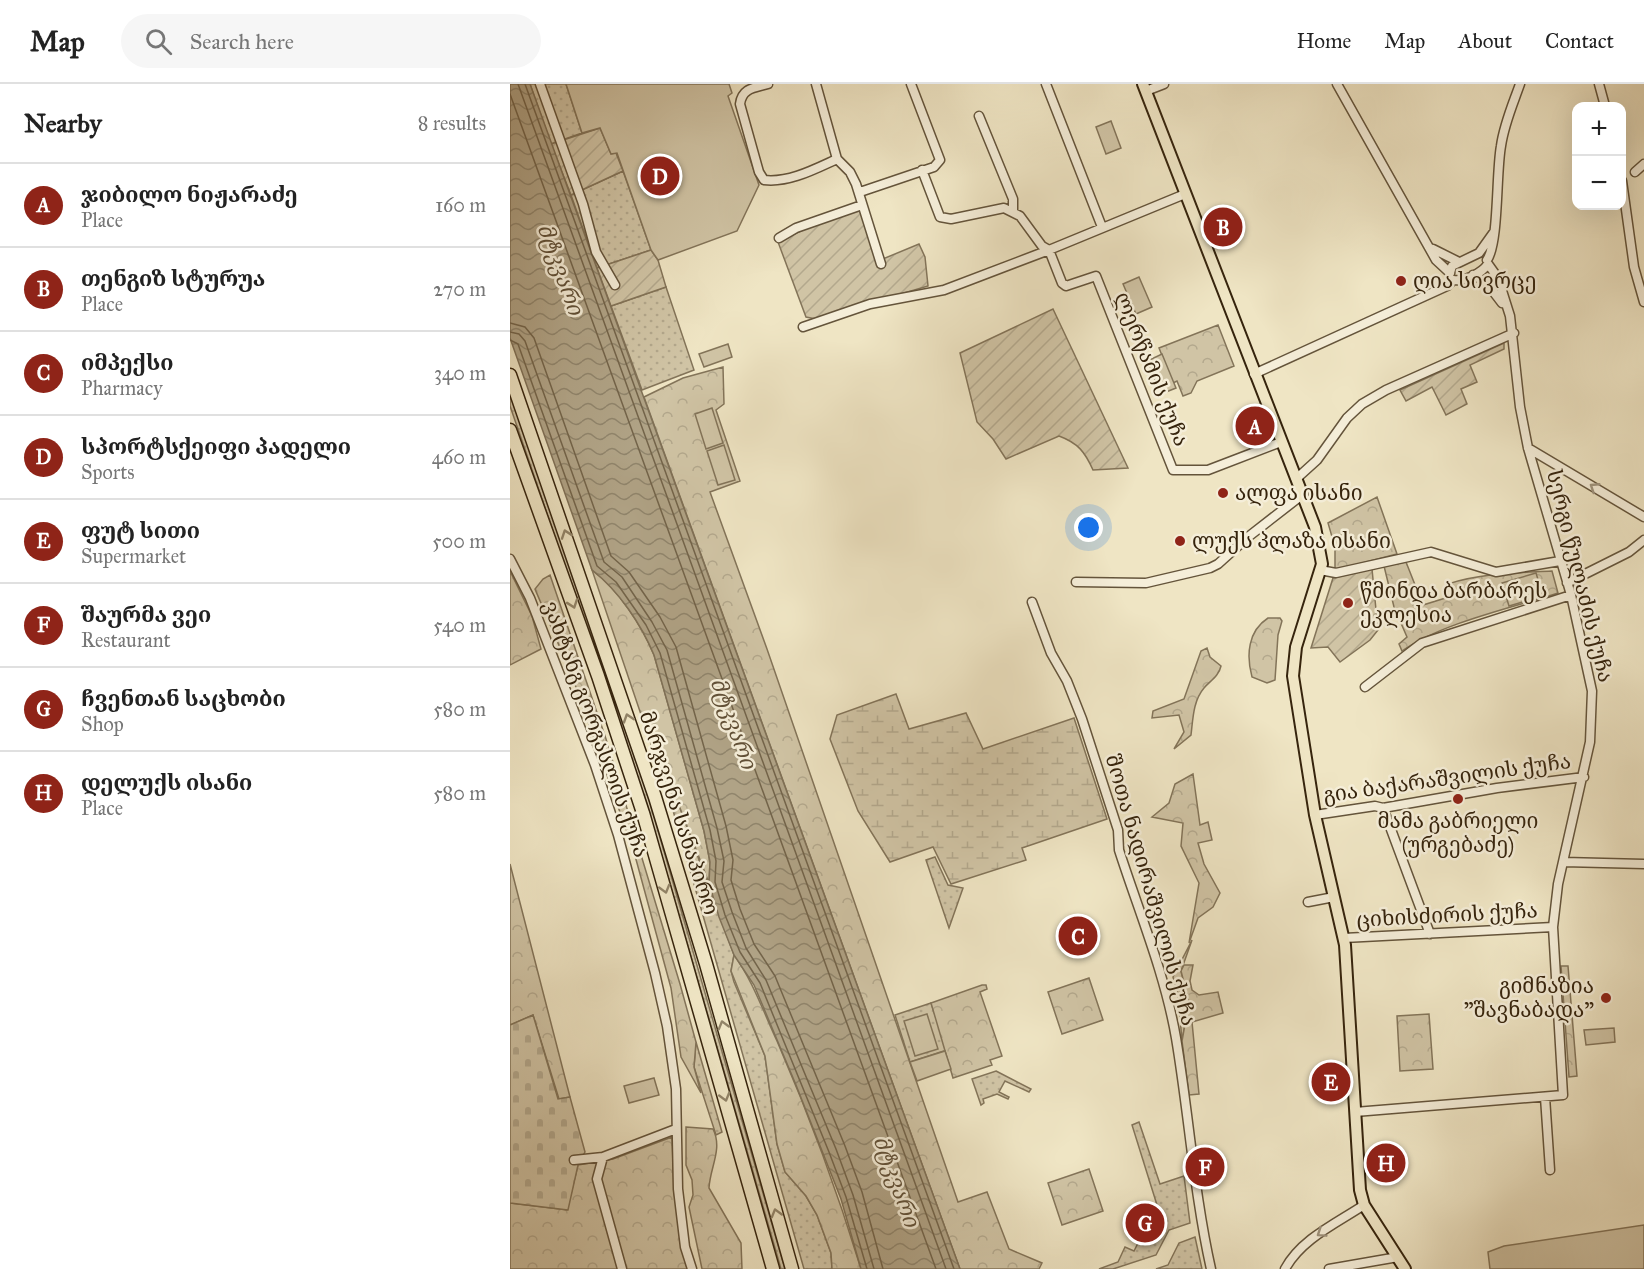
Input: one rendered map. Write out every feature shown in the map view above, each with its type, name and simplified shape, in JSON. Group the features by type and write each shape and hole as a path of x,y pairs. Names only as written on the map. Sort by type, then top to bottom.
{"highway":[{"name":"მარჯვენა სანაპირო","path":"510,375 655,797 706,964 792,1269"},
{"name":"მარჯვენა სანაპირო","path":"510,430 594,665 643,813 773,1269"}],"main road":[{"path":"1144,87 1296,479 1321,550 1320,570 1296,647 1293,676 1315,815 1344,938 1360,1191 1364,1204 1406,1269"}],"street":[{"path":"540,84 580,197 596,252 615,285"},
{"path":"768,84 742,93 740,104 759,172 764,180 776,182 787,179 837,159"},
{"path":"816,84 837,159 850,172 860,192 881,264"},
{"path":"860,192 934,167 940,160 911,84"},
{"path":"1046,84 1102,227"},
{"path":"1144,87 1164,84"},
{"path":"1337,84 1439,265 1460,281 1473,275 1488,262 1492,253 1501,146 1520,84"},
{"path":"1599,84 1604,102"},
{"path":"980,116 1012,198 1013,210"},
{"path":"1635,172 1644,164"},
{"path":"922,171 940,217 945,219 1004,208 1013,210 1048,250"},
{"path":"803,327 870,304 944,290 1185,194"},
{"path":"779,238 796,228 862,205"},
{"path":"1626,210 1634,267 1644,302"},
{"path":"1254,374 1447,286 1452,266 1479,253 1495,232"},
{"path":"1430,247 1445,258 1459,262"},
{"name":"ლერწამის ქუჩა","path":"1048,250 1066,286 1096,276 1173,470 1208,470 1281,442"},
{"path":"1479,253 1484,255 1488,262"},
{"name":"სერგი წულაძის ქუჩა","path":"1488,262 1498,278 1510,316 1514,333 1520,407 1528,448 1570,595 1592,691 1590,742 1555,903 1553,927 1563,1095 1545,1097"},
{"name":"სერგი წულაძის ქუჩა","path":"1473,275 1492,287 1510,316"},
{"path":"1296,479 1317,460 1347,418 1362,404 1386,390 1514,333"},
{"path":"1528,448 1644,517"},
{"path":"1076,582 1146,583 1210,568 1218,564 1248,537 1302,495"},
{"path":"1567,584 1629,552 1644,540"},
{"path":"1320,570 1336,573 1431,552 1496,572 1560,561"},
{"name":"ვახტანგ გორგასლის ქუჩა","path":"510,559 530,598 547,640 595,765 623,853 667,1026 676,1089 678,1190 685,1247 692,1269"},
{"path":"1365,687 1422,643 1570,595"},
{"name":"შოთა ნადირაშვილის ქუჩა","path":"1032,602 1051,653 1067,681 1082,719 1118,830 1119,850 1167,996 1176,1038 1197,1202 1211,1269"},
{"name":"გია ბაქარაშვილის ქუჩა","path":"1315,815 1375,806 1383,808 1497,788 1584,777"},
{"path":"1383,808 1430,934"},
{"path":"1564,862 1644,864"},
{"path":"1308,902 1334,897"},
{"name":"ციხისძირის ქუჩა","path":"1344,938 1553,927"},
{"path":"1354,1112 1545,1097 1550,1170"},
{"path":"574,1160 603,1157 676,1129"},
{"path":"603,1157 597,1179 622,1269"},
{"path":"1285,1269 1292,1257 1304,1245 1364,1204"},
{"path":"1329,1269 1376,1263 1398,1257"}],"green space":[{"path":"530,84 566,84 582,133 551,144"},
{"path":"566,84 729,84 732,93 728,96 759,185 737,231 658,260 651,250 617,153 611,154 600,128 582,133"},
{"path":"1111,121 1121,148 1106,154 1096,127"},
{"path":"600,128 611,154 616,153 623,171 571,195 551,144"},
{"path":"623,171 651,250 597,268 571,195"},
{"path":"861,209 878,261 919,244 925,257 928,286 816,319 806,317 778,242 809,227"},
{"path":"651,250 658,260 666,287 611,306 597,268"},
{"path":"1139,277 1152,307 1136,314 1123,284"},
{"path":"666,287 694,370 642,390 611,306"},
{"path":"1053,309 1128,468 1093,470 1080,449 1059,436 1006,459 993,439 977,422 960,353"},
{"path":"1218,325 1234,366 1197,381 1191,393 1183,396 1177,381 1173,383 1159,348"},
{"path":"1504,343 1504,349 1470,365 1477,382 1461,389 1467,404 1446,415 1432,387 1406,401 1400,390"},
{"path":"728,344 732,357 704,367 699,354"},
{"path":"1162,354 1176,388 1161,394 1147,361"},
{"path":"723,367 724,404 716,410 740,481 710,492 767,649 958,1202 987,1192 1009,1249 1042,1263 1039,1269 960,1269 644,397 683,378"},
{"path":"510,395 590,615 650,803 785,1269 781,1269 647,804 510,406"},
{"path":"712,408 723,443 706,449 695,414"},
{"path":"724,445 735,480 718,485 707,451"},
{"path":"1377,497 1397,554 1335,570 1335,547 1328,523"},
{"path":"1406,562 1423,605 1452,596 1448,584 1499,574 1552,571 1558,593 1457,624 1418,641 1402,651 1399,644 1407,637 1394,607 1384,566"},
{"path":"1372,569 1378,630 1370,640 1340,662 1328,647 1311,648 1333,578"},
{"path":"592,570 602,578 628,609 654,655 704,831 710,862 709,883 680,808 670,800"},
{"path":"510,571 532,616 541,649 510,665"},
{"path":"1536,573 1543,596 1509,606 1502,583"},
{"path":"550,575 606,739 680,984 696,1042 694,1067 701,1093 681,1057 671,988 634,852 572,676 535,589 543,579"},
{"path":"1268,618 1280,618 1282,621 1278,635 1275,680 1267,683 1252,677 1249,652 1256,630"},
{"path":"1207,648 1210,657 1221,666 1220,670 1200,693 1194,710 1191,735 1174,749 1184,732 1179,715 1152,718 1153,711 1184,699 1201,651"},
{"path":"896,694 909,729 966,713 983,749 1074,718 1107,819 1022,848 1026,860 951,884 933,847 890,862 858,811 830,739 837,715"},
{"path":"1193,774 1200,825 1208,822 1212,840 1198,843 1204,864 1220,893 1213,907 1198,918 1189,943 1199,883 1181,846 1183,823 1152,817 1169,803 1175,784"},
{"path":"670,800 680,808 734,955 731,971 734,982 765,1056 777,1144 785,1172 806,1196 817,1215 831,1253 832,1269 804,1269"},
{"path":"935,857 948,885 963,888 949,928 926,860"},
{"path":"510,864 570,1097 559,1099 533,1015 510,1025"},
{"path":"1192,940 1181,971 1189,1002 1182,1041 1178,994 1173,977"},
{"path":"734,955 757,996 801,1098 833,1182 861,1269 832,1269 831,1253 817,1215 806,1196 785,1172 777,1144 765,1056 731,971"},
{"path":"1184,965 1193,965 1190,981 1192,990 1199,995 1218,992 1223,1013 1192,1022 1199,1094 1189,1095 1182,1041 1189,1002 1181,971"},
{"path":"1561,966 1568,966 1577,1076 1569,1077"},
{"path":"1089,978 1103,1020 1062,1034 1048,992"},
{"path":"986,985 987,989 980,992 1002,1056 990,1060 992,1065 953,1078 931,1003"},
{"path":"931,1003 947,1050 910,1062 895,1015"},
{"path":"927,1014 938,1049 915,1056 904,1021"},
{"path":"1429,1014 1433,1069 1400,1071 1397,1016"},
{"path":"533,1015 558,1099 570,1097 585,1152 578,1165 568,1210 510,1203 510,1025"},
{"path":"1614,1028 1615,1042 1586,1045 1584,1030"},
{"path":"696,1042 722,1132 716,1135 694,1067"},
{"path":"945,1051 951,1069 917,1081 910,1062"},
{"path":"996,1071 1031,1089 1029,1092 1005,1081 999,1092 1009,1097 1008,1099 997,1094 983,1099 984,1103 981,1105 972,1079"},
{"path":"654,1078 659,1095 629,1103 624,1086"},
{"path":"1139,1122 1160,1184 1184,1176 1190,1223 1169,1230 1156,1255 1113,1269 1099,1269 1118,1262 1125,1247 1134,1251 1157,1205 1132,1125"},
{"path":"686,1127 713,1129 716,1136 717,1144 709,1188 741,1243 742,1269 702,1269 689,1207 693,1195 692,1180 686,1165"},
{"path":"672,1137 674,1193 687,1269 510,1269 510,1203 567,1210 578,1165 613,1159"},
{"path":"1089,1169 1103,1211 1062,1225 1048,1183"},
{"path":"1644,1225 1644,1269 1490,1269 1488,1252 1504,1246"},
{"path":"1195,1237 1202,1269 1156,1269 1168,1265 1179,1243"}],"water":[{"name":"მტკვარი","path":"510,84 530,84 960,1269 861,1269 841,1199 796,1085 754,985 734,955 719,917 709,883 710,862 704,831 654,655 628,609 602,578 592,570 510,338"}],"place":[{"name":"სპორტსქეიფი პადელი","path":"660,176"},
{"name":"თენგიზ სტურუა","path":"1223,227"},
{"name":"ღია სივრცე","path":"1401,281"},
{"name":"ჯიბილო ნიჟარაძე","path":"1255,426"},
{"name":"ალფა ისანი","path":"1223,493"},
{"name":"ლუქს პლაზა ისანი","path":"1180,541"},
{"name":"წმინდა ბარბარეს ეკლესია","path":"1348,603"},
{"name":"მამა გაბრიელი (ურგებაძე)","path":"1458,799"},
{"name":"იმპექსი","path":"1078,936"},
{"name":"გიმნაზია \"შავნაბადა\"","path":"1606,998"},
{"name":"ფუტ სითი","path":"1331,1082"},
{"name":"დელუქს ისანი","path":"1386,1163"},
{"name":"შაურმა ვეი","path":"1205,1167"},
{"name":"ჩვენთან საცხობი","path":"1145,1223"}]}
